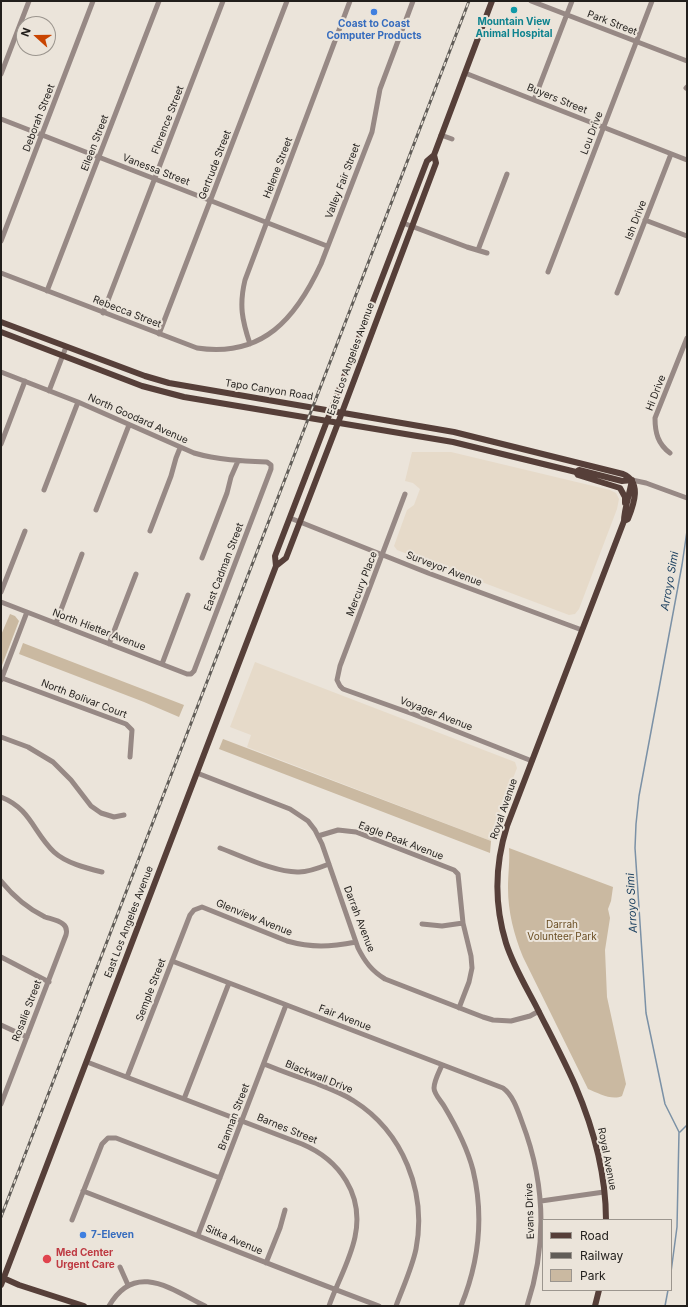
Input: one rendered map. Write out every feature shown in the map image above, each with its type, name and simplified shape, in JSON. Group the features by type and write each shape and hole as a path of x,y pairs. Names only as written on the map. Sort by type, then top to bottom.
{"main road":[{"name":"East Los Angeles Avenue","path":"2,1280 87,1062 276,566 275,556 327,420 427,161 434,155 492,1"},
{"name":"East Los Angeles Avenue","path":"276,566 286,558 300,522 436,163 434,155"},
{"name":"Tapo Canyon Road","path":"1,322 145,376 169,383 454,432 623,474 632,480"},
{"name":"Tapo Canyon Road","path":"1,332 142,386 178,396 453,442 576,472 579,470 622,480 632,480"},
{"path":"576,472 578,475 620,488 625,497 626,511"},
{"name":"Royal Avenue","path":"606,1219 604,1192 596,1148 584,1108 574,1084 519,975 506,944 500,917 497,886 499,859 503,838 624,521 632,480"},
{"name":"Royal Avenue","path":"624,521 628,519 635,492 632,480"},
{"path":"2,1280 84,1306"},
{"path":"595,1306 599,1291"}],"street":[{"path":"1,74 29,1"},
{"name":"Deborah Street","path":"1,241 93,1"},
{"name":"Eileen Street","path":"47,291 159,1"},
{"name":"Florence Street","path":"103,313 223,1"},
{"name":"Gertrude Street","path":"159,334 287,1"},
{"name":"Helene Street","path":"250,344 242,316 241,294 245,280 350,1"},
{"name":"Valley Fair Street","path":"250,344 272,332 292,314 312,283 372,132 380,89 413,1"},
{"name":"Park Street","path":"531,1 687,61"},
{"path":"534,100 572,1"},
{"name":"Lou Drive","path":"548,272 652,1"},
{"name":"Buyers Street","path":"465,73 687,160"},
{"name":"Vanessa Street","path":"1,119 327,246"},
{"path":"441,136 452,139"},
{"name":"Ish Drive","path":"617,293 671,154"},
{"path":"478,250 507,174"},
{"path":"645,220 687,236"},
{"path":"403,223 487,253"},
{"name":"Rebecca Street","path":"1,273 190,346 206,350 230,348 250,344"},
{"name":"Hi Drive","path":"670,453 665,449 657,437 655,429 656,418 687,338"},
{"path":"49,390 66,347"},
{"name":"North Goodard Avenue","path":"1,372 78,402 180,448 207,457 238,461 267,462 271,465"},
{"path":"1,444 25,381"},
{"path":"44,490 78,402"},
{"path":"96,510 129,425"},
{"path":"150,531 180,448"},
{"path":"202,558 238,461"},
{"name":"East Cadman Street","path":"191,674 194,671 270,472 271,465"},
{"name":"Tapo Canyon Road","path":"632,480 646,483 687,498"},
{"name":"Mercury Place","path":"337,680 340,666 405,494"},
{"name":"Surveyor Avenue","path":"290,518 383,555 582,630"},
{"path":"1,592 25,531"},
{"path":"56,623 82,554"},
{"path":"109,644 136,574"},
{"path":"162,664 188,595"},
{"name":"North Hietter Avenue","path":"1,602 187,674 191,674"},
{"path":"1,679 27,612"},
{"name":"North Bolivar Court","path":"1,679 126,724 132,730 130,757"},
{"name":"Voyager Avenue","path":"337,680 340,686 344,689 413,714 532,761"},
{"path":"1,737 43,754 71,780 91,806 101,813 114,817 124,814"},
{"name":"Darrah Avenue","path":"197,773 290,809 308,821 318,836 362,957 369,967 385,979 483,1017 502,1021 530,1016 538,1011"},
{"path":"1,797 18,806 24,812 54,852 66,860 102,872"},
{"name":"Eagle Peak Avenue","path":"318,836 338,830 356,832 454,870 458,874 459,878 460,903 463,923"},
{"path":"220,848 276,869 289,872 310,871 329,864"},
{"name":"Rosalie Street","path":"1,880 10,892 23,904 46,917 59,921 65,925 67,930 27,1037 3,1091 1,1104"},
{"name":"Glenview Avenue","path":"194,910 202,907 287,941 313,947 337,946 356,942"},
{"name":"Semple Street","path":"127,1077 190,915 194,910"},
{"path":"422,924 442,926 463,923 472,968 470,982 460,1008"},
{"path":"1,957 48,982"},
{"name":"Fair Avenue","path":"172,961 503,1088 510,1094"},
{"path":"184,1099 229,983"},
{"name":"Brannan Street","path":"198,1235 286,1005"},
{"path":"1,1025 27,1037"},
{"name":"Barnes Street","path":"87,1062 314,1150 325,1156 335,1165 343,1175 354,1198 356,1230 352,1249 329,1306"},
{"name":"Blackwall Drive","path":"264,1064 339,1092 353,1100 379,1121 399,1147 412,1178 417,1196 419,1214 416,1250 396,1306"},
{"path":"442,1065 434,1084 434,1092 463,1140 472,1169 478,1200 478,1243 474,1269 461,1306"},
{"name":"Evans Drive","path":"510,1094 522,1122 534,1157 541,1202 542,1220 539,1257 536,1275 527,1306"},
{"path":"72,1220 102,1144 108,1138 112,1137 220,1178"},
{"name":"Sitka Avenue","path":"83,1191 379,1306"},
{"path":"541,1202 604,1192"},
{"path":"266,1263 280,1228 285,1210"},
{"path":"120,1267 128,1285"},
{"path":"109,1306 116,1296 128,1285 145,1281 160,1284 205,1306"}],"shaded area":[{"path":"412,452 451,452 610,490 616,493 619,499 617,509 579,609 575,614 569,615 397,550 394,546 407,510 414,505 420,489 413,483 405,481"},
{"path":"255,662 515,762 517,768 495,825 491,841 247,747 251,735 230,727"}],"green space":[{"path":"10,614 15,616 19,621 1,668 1,635"},
{"path":"23,643 184,705 179,717 19,654"},
{"path":"223,739 491,841 490,853 219,749"},
{"name":"Darrah Volunteer Park","path":"509,848 613,887 608,909 610,918 605,950 607,997 626,1084 622,1096 614,1098 609,1097 588,1089 523,957 514,932 510,915 508,888"}],"waterway":[{"name":"Arroyo Simi","path":"672,1264 677,1227 679,1132 665,1104 646,1013 635,848 639,796 687,531"},
{"path":"680,1132 687,1125"},
{"name":"Arroyo Simi","path":"665,1306 668,1291"}],"railway":[{"path":"1,1217 469,1"}],"place":[{"name":"Mountain View Animal Hospital","path":"514,10"},
{"name":"Coast to Coast Computer Products","path":"374,12"},
{"name":"7-Eleven","path":"83,1235"},
{"name":"Med Center Urgent Care","path":"47,1259"}]}
